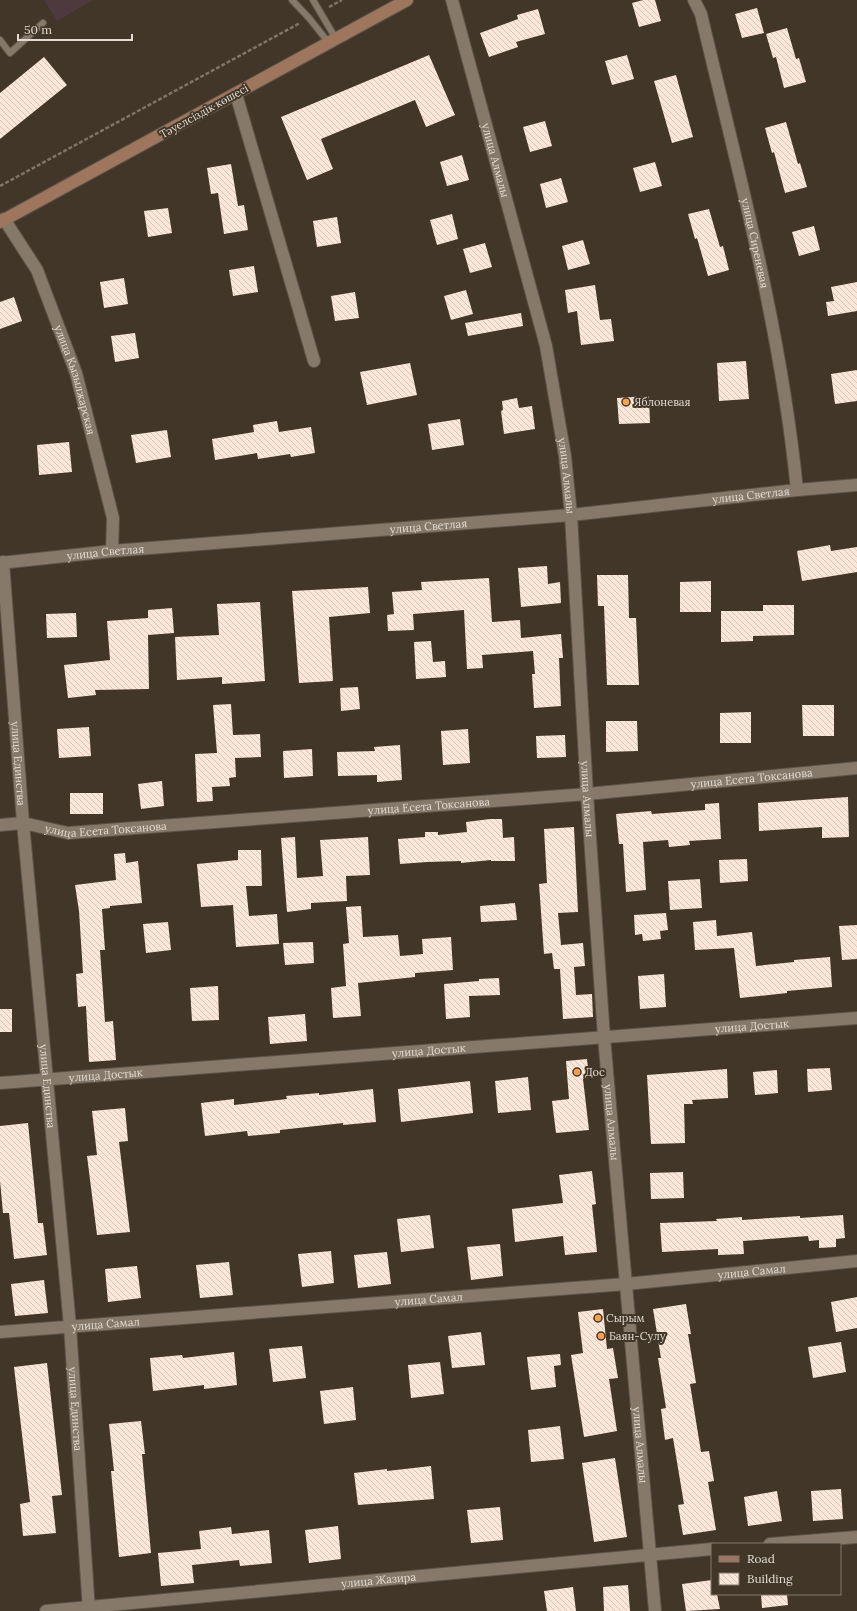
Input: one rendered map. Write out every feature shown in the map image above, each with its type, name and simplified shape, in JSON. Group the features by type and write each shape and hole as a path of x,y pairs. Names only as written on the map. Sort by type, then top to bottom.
{"main road":[{"name":"Тәуелсіздік көшесі","path":"2,221 407,0"}],"street":[{"name":"улица Алмалы","path":"452,0 546,346 565,456 571,515 587,794 604,1037 655,1611"},
{"name":"улица Сиреневая","path":"694,0 701,14 770,305 791,433 797,490"},
{"path":"236,94 314,361"},
{"name":"улица Кызылжарская","path":"2,221 37,270 76,373 113,518 112,551"},
{"name":"улица Светлая","path":"1,562 112,551 571,515 797,490 857,485"},
{"name":"улица Единства","path":"1,562 23,823 70,1326 89,1609"},
{"name":"улица Есета Токсанова","path":"0,825 23,823 68,833 587,794 857,768"},
{"name":"улица Достык","path":"0,1083 857,1018"},
{"name":"улица Самал","path":"0,1332 626,1284 857,1261"},
{"path":"782,1543 857,1537"},
{"name":"улица Жазира","path":"46,1611 89,1609 711,1549"}],"lane":[{"path":"292,0 332,41"},
{"path":"313,0 320,12 332,41"},
{"path":"0,40 10,53 43,23"}],"path":[{"path":"320,12 342,0"},
{"path":"0,186 309,18"}],"shaded area":[{"path":"44,0 93,0 57,21"}],"building":[{"path":"643,0 655,0 661,21 639,27 632,3"},
{"path":"757,8 764,33 742,38 735,14"},
{"path":"538,9 545,34 516,42 518,47 489,57 480,33 518,19 517,15"},
{"path":"787,28 796,59 799,58 806,82 784,88 776,57 773,58 766,34"},
{"path":"429,55 455,115 426,127 415,100 321,139 333,169 307,180 281,117"},
{"path":"627,55 634,79 612,85 605,61"},
{"path":"44,57 67,85 0,139 0,93"},
{"path":"676,75 693,137 672,143 654,81"},
{"path":"545,121 552,146 530,152 523,127"},
{"path":"786,122 798,164 800,163 807,187 785,193 774,152 772,153 765,128"},
{"path":"462,155 469,180 447,186 440,162"},
{"path":"655,162 662,186 640,192 633,168"},
{"path":"231,164 238,206 244,205 248,230 224,234 218,193 211,194 207,168"},
{"path":"561,178 568,202 546,208 540,184"},
{"path":"168,208 172,233 148,237 144,211"},
{"path":"709,209 720,247 723,246 729,270 708,276 688,214"},
{"path":"452,214 458,239 437,245 430,220"},
{"path":"337,217 341,243 317,247 313,221"},
{"path":"814,226 820,250 799,256 792,232"},
{"path":"583,240 590,264 568,270 562,246"},
{"path":"485,243 492,267 470,273 463,249"},
{"path":"254,266 258,292 233,296 229,270"},
{"path":"124,278 128,304 104,308 100,282"},
{"path":"857,282 857,311 828,316 826,302 834,301 831,287"},
{"path":"595,285 600,320 611,319 614,341 581,345 577,311 568,313 565,290"},
{"path":"466,290 473,314 451,320 444,296"},
{"path":"355,292 359,318 335,321 331,296"},
{"path":"14,297 22,321 0,329 0,302"},
{"path":"521,313 523,326 468,336 465,323"},
{"path":"135,333 139,358 115,362 111,336"},
{"path":"746,361 749,399 719,401 717,363"},
{"path":"410,363 417,395 367,405 360,372"},
{"path":"857,370 857,401 835,404 831,374"},
{"path":"649,396 650,423 619,424 617,398"},
{"path":"517,398 519,408 532,406 535,429 504,434 501,411 503,410 502,401"},
{"path":"460,419 464,445 432,450 428,424"},
{"path":"277,421 279,432 311,427 315,453 291,457 290,454 258,459 257,453 215,460 212,439 254,432 253,425"},
{"path":"167,430 171,457 136,463 131,435"},
{"path":"69,442 72,472 39,475 37,445"},
{"path":"830,545 831,551 857,547 857,572 802,581 797,551"},
{"path":"547,566 548,584 560,582 561,603 521,607 518,568"},
{"path":"597,575 628,575 629,618 636,618 639,685 607,685 604,606 598,606"},
{"path":"489,578 492,622 520,620 521,638 561,634 563,658 559,658 561,706 534,708 532,674 535,674 533,651 482,655 483,668 467,669 464,610 413,614 414,630 388,631 387,615 394,614 392,592 422,590 421,582"},
{"path":"711,581 711,612 680,612 680,582"},
{"path":"368,587 370,613 329,617 333,681 299,683 292,591"},
{"path":"260,602 265,681 222,684 222,677 177,680 175,637 219,635 217,604"},
{"path":"763,605 794,605 794,635 753,636 753,641 721,642 721,611 763,611"},
{"path":"172,608 174,633 148,635 149,689 95,690 96,695 68,698 64,665 110,660 107,621 148,618 148,610"},
{"path":"76,613 77,637 47,638 46,614"},
{"path":"431,641 433,662 445,661 446,677 416,679 414,642"},
{"path":"358,687 360,709 341,711 340,688"},
{"path":"231,704 233,735 260,734 261,757 235,758 236,777 229,778 230,786 212,787 213,801 197,802 195,754 217,753 213,705"},
{"path":"802,705 834,705 834,736 803,736"},
{"path":"751,712 751,743 720,743 720,713"},
{"path":"606,721 637,721 638,751 606,752"},
{"path":"89,727 91,756 59,758 57,729"},
{"path":"468,729 470,763 443,765 441,731"},
{"path":"565,735 566,757 537,758 536,736"},
{"path":"400,745 402,780 377,782 377,775 338,776 337,752 375,751 374,747"},
{"path":"312,749 313,776 284,778 283,751"},
{"path":"162,781 164,806 141,809 138,784"},
{"path":"70,793 103,793 103,814 70,814"},
{"path":"848,797 849,837 822,838 822,827 759,831 758,803"},
{"path":"719,803 721,839 689,841 690,845 669,847 668,840 643,842 646,890 626,892 623,844 619,844 616,814 651,811 652,814 705,810 705,804"},
{"path":"502,819 503,838 514,837 515,861 491,860 461,863 461,861 400,864 398,839 425,837 425,832 438,832 438,835 467,832 466,822"},
{"path":"574,827 578,912 558,913 561,945 583,943 585,966 574,967 576,995 592,994 593,1017 563,1019 560,969 554,969 552,953 544,954 539,884 547,883 544,829"},
{"path":"295,837 297,878 323,876 320,840 368,837 370,875 346,876 347,901 311,903 311,909 287,912 281,838"},
{"path":"238,850 261,850 262,886 246,886 249,916 277,914 279,944 236,947 233,905 201,907 197,864 238,860"},
{"path":"125,853 126,863 138,861 142,903 110,906 110,908 102,909 105,950 100,950 105,1022 113,1021 116,1060 89,1062 86,1006 78,1007 76,974 83,973 79,911 75,885 116,880 114,854"},
{"path":"747,859 748,881 720,883 719,860"},
{"path":"700,879 702,908 670,910 668,881"},
{"path":"515,903 517,920 481,922 480,906"},
{"path":"361,906 363,937 398,935 400,956 423,954 422,939 451,937 453,970 415,973 415,977 358,983 361,1016 333,1018 331,988 346,986 343,944 349,943 346,907"},
{"path":"666,913 668,930 660,931 661,939 643,941 642,934 635,935 634,915"},
{"path":"716,920 717,936 752,932 756,966 794,962 794,960 830,957 832,987 787,991 787,993 740,998 734,948 695,950 693,922"},
{"path":"168,922 171,950 146,953 143,924"},
{"path":"857,925 857,959 842,960 839,926"},
{"path":"313,942 314,963 285,965 283,943"},
{"path":"664,974 666,1007 640,1009 638,976"},
{"path":"499,978 500,995 469,996 470,1017 446,1019 444,984"},
{"path":"218,986 219,1020 192,1021 190,988"},
{"path":"0,1009 12,1009 12,1032 0,1032"},
{"path":"305,1014 307,1041 270,1044 268,1017"},
{"path":"587,1059 589,1078 583,1079 589,1130 556,1133 552,1101 569,1099 566,1061"},
{"path":"830,1068 832,1090 808,1092 807,1069"},
{"path":"727,1069 728,1098 692,1100 693,1104 684,1104 685,1143 651,1144 647,1075"},
{"path":"777,1070 778,1093 755,1095 753,1072"},
{"path":"528,1077 531,1110 498,1113 495,1081"},
{"path":"470,1081 473,1113 401,1122 398,1089"},
{"path":"373,1089 376,1122 343,1125 343,1123 280,1130 280,1133 248,1136 247,1131 205,1136 201,1103 234,1099 234,1105 287,1099 286,1096 319,1093 319,1095"},
{"path":"125,1108 128,1141 119,1142 130,1232 97,1235 87,1156 97,1155 92,1111"},
{"path":"28,1123 38,1223 43,1223 47,1255 14,1259 9,1213 3,1213 0,1181 0,1126"},
{"path":"592,1171 596,1204 592,1205 597,1252 565,1255 563,1236 515,1242 512,1209 563,1203 559,1175"},
{"path":"683,1172 684,1198 651,1199 650,1173"},
{"path":"430,1215 434,1248 401,1252 397,1219"},
{"path":"843,1215 845,1238 836,1239 836,1247 819,1248 819,1240 809,1241 808,1236 743,1241 744,1254 718,1255 718,1249 662,1252 660,1223 717,1221 716,1219 742,1217 742,1220"},
{"path":"500,1244 503,1276 471,1280 467,1247"},
{"path":"331,1251 334,1283 302,1287 298,1254"},
{"path":"387,1252 391,1284 358,1288 354,1255"},
{"path":"229,1262 233,1295 200,1298 196,1265"},
{"path":"137,1266 141,1298 108,1302 105,1269"},
{"path":"44,1280 48,1313 15,1316 11,1284"},
{"path":"857,1297 857,1328 836,1332 831,1302"},
{"path":"686,1304 691,1334 688,1334 696,1383 690,1384 701,1452 709,1451 714,1481 708,1482 716,1530 683,1535 678,1505 684,1504 673,1438 665,1440 661,1409 666,1408 658,1358 661,1358 653,1309"},
{"path":"603,1309 607,1349 613,1348 618,1378 609,1379 617,1431 584,1437 571,1355 583,1353 578,1312"},
{"path":"481,1332 485,1365 452,1368 448,1336"},
{"path":"841,1342 846,1372 813,1378 808,1347"},
{"path":"302,1346 306,1378 273,1382 269,1349"},
{"path":"234,1352 237,1385 204,1389 204,1385 153,1391 150,1358 182,1355 183,1358"},
{"path":"560,1354 561,1365 554,1366 556,1387 531,1390 527,1357"},
{"path":"440,1362 444,1394 411,1398 408,1365"},
{"path":"47,1363 62,1495 52,1496 56,1533 23,1536 20,1504 30,1502 14,1367"},
{"path":"353,1387 356,1420 324,1424 320,1391"},
{"path":"141,1421 145,1454 142,1454 151,1553 119,1557 111,1471 114,1471 109,1424"},
{"path":"560,1426 564,1459 531,1462 528,1430"},
{"path":"615,1458 627,1537 594,1542 582,1463"},
{"path":"431,1466 434,1499 358,1505 354,1473"},
{"path":"841,1489 843,1519 813,1521 811,1491"},
{"path":"777,1491 782,1521 748,1526 744,1497"},
{"path":"500,1507 503,1540 471,1543 467,1510"},
{"path":"338,1526 341,1559 309,1563 305,1530"},
{"path":"231,1527 232,1534 269,1530 272,1563 240,1566 239,1560 192,1565 194,1583 161,1586 158,1553 201,1549 199,1531"},
{"path":"711,1580 711,1595 717,1595 720,1609 686,1611 682,1584"},
{"path":"628,1585 630,1611 604,1611 603,1587"},
{"path":"573,1587 576,1611 547,1611 544,1591"},
{"path":"761,1595 787,1595 788,1605 762,1608"}],"place":[{"name":"Яблоневая","path":"626,402"},
{"name":"Дос","path":"577,1072"},
{"name":"Сырым","path":"598,1318"},
{"name":"Баян-Сулу","path":"601,1336"}]}
